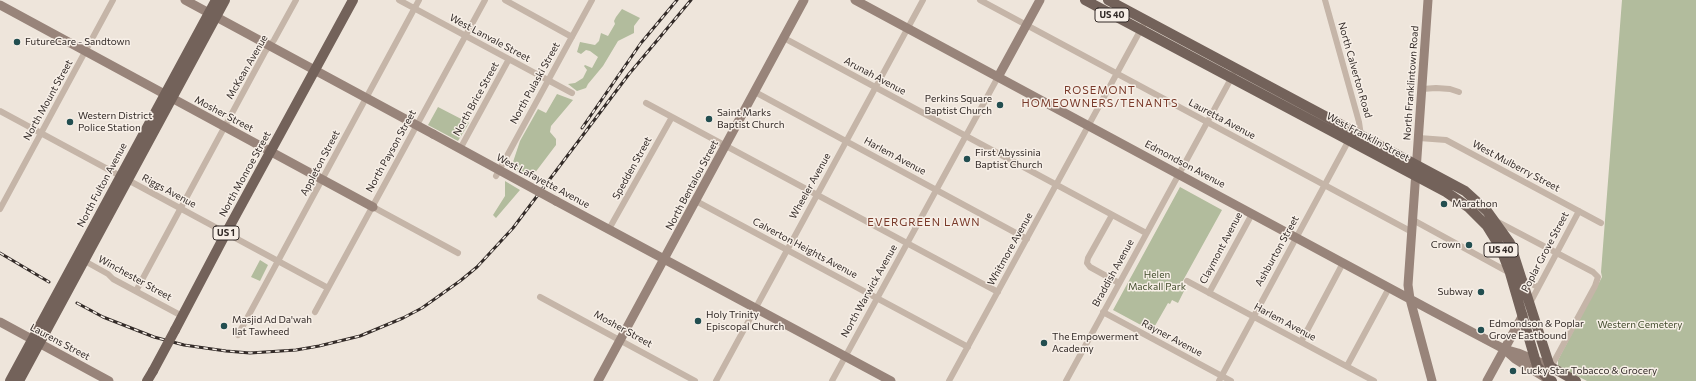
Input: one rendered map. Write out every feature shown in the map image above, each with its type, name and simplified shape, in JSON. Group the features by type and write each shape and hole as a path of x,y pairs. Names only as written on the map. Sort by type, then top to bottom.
{"main road":[{"name":"West Lafayette Avenue","path":"185,0 891,381"},
{"name":"North Fulton Avenue","path":"212,15 216,0"},
{"name":"North Fulton Avenue","path":"19,381 36,342 168,96 212,15 225,0"},
{"name":"North Monroe Street","path":"147,381 353,0"},
{"name":"North Bentalou Street","path":"598,381 804,0"},
{"name":"Edmondson Avenue","path":"855,0 1504,349 1535,360 1576,381"},
{"name":"North Warwick Avenue","path":"998,77 1040,0"},
{"name":"West Franklin Street","path":"1085,0 1416,176 1459,200 1480,217 1500,247 1510,273 1537,366 1550,380"},
{"name":"West Franklin Street","path":"1108,0 1465,191 1487,210 1510,243 1548,360 1552,368"},
{"name":"North Franklintown Road","path":"1428,0 1408,285 1410,299 1432,381"},
{"name":"Mosher Street","path":"2,5 85,52 373,207"},
{"path":"1487,381 1523,315"},
{"name":"Laurens Street","path":"0,322 108,381"},
{"name":"North Fulton Avenue","path":"10,381 36,342"},
{"name":"Edmondson Avenue","path":"1504,349 1515,359 1550,380"}],"street":[{"name":"North Mount Street","path":"0,210 113,0"},
{"name":"McKean Avenue","path":"136,291 224,127 296,0"},
{"name":"West Lanvale Street","path":"399,0 572,93"},
{"name":"Appleton Street","path":"238,335 419,0"},
{"name":"North Payson Street","path":"315,312 485,0"},
{"path":"505,0 572,37"},
{"name":"North Pulaski Street","path":"496,176 592,0"},
{"name":"Wheeler Avenue","path":"716,381 923,0"},
{"name":"Lauretta Avenue","path":"980,0 1412,232"},
{"name":"North Calverton Road","path":"1324,0 1358,133"},
{"name":"Whitmore Avenue","path":"949,381 1146,20"},
{"name":"Arunah Avenue","path":"784,38 1146,234"},
{"name":"North Brice Street","path":"460,149 509,59"},
{"name":"Braddish Avenue","path":"1066,381 1237,68"},
{"name":"North Warwick Avenue","path":"832,381 998,77"},
{"path":"1422,89 1450,89 1459,92"},
{"name":"Harlem Avenue","path":"755,92 1027,239"},
{"path":"646,103 998,292"},
{"name":"Riggs Avenue","path":"0,111 328,288"},
{"name":"Spedden Street","path":"609,229 672,117"},
{"path":"1353,143 1358,133"},
{"name":"Ashburton Street","path":"1220,378 1324,185 1353,143 1358,133"},
{"name":"West Mulberry Street","path":"1419,138 1446,140 1601,223"},
{"name":"West Lafayette Avenue","path":"460,149 499,170"},
{"name":"Calverton Heights Avenue","path":"696,201 968,347"},
{"name":"Mosher Street","path":"373,207 458,253"},
{"name":"Poplar Grove Street","path":"1530,303 1579,211"},
{"name":"Claymont Avenue","path":"1209,292 1252,214"},
{"path":"1112,215 1088,258 1087,263 1090,267 1120,283"},
{"path":"1413,220 1538,287"},
{"path":"1496,221 1557,252 1593,272 1598,277 1595,286 1552,368"},
{"name":"Winchester Street","path":"81,259 182,316"},
{"path":"1301,342 1343,263"},
{"name":"Harlem Avenue","path":"1187,281 1374,381"},
{"path":"1347,366 1389,288"},
{"name":"Mosher Street","path":"540,297 695,381"},
{"name":"Rayner Avenue","path":"1103,312 1220,378 1231,381"}],"green space":[{"name":"Western Cemetery","path":"1622,0 1696,0 1696,381 1587,381 1558,366 1558,360 1602,277 1601,272"},
{"path":"622,9 640,18 634,26 634,33 618,41 603,66 586,88 577,91 568,84 575,83 583,78 587,70 584,66 585,65 592,68 598,57 586,50 581,54 577,52 580,42 595,45 599,41 601,33 608,36 615,24 614,21 616,17"},
{"path":"557,94 573,100 551,126 550,132 556,139 556,145 531,178 511,168 520,141 538,109 546,113"},
{"path":"438,107 469,123 458,141 428,125"},
{"path":"505,181 520,190 496,218 493,215 505,196"},
{"name":"Helen Mackall Park","path":"1180,187 1222,210 1180,286 1185,289 1178,303 1172,300 1170,304 1168,303 1152,331 1113,310"},
{"path":"260,260 268,265 260,281 251,277"}],"railway":[{"path":"582,128 641,43 677,0"},
{"path":"77,303 103,317 154,337 184,345 250,353 296,350 319,346 360,336 403,318 422,308 460,281 477,267 513,228 629,74 691,0"},
{"path":"0,253 49,282"}],"place":[{"name":"FutureCare - Sandtown","path":"17,42"},
{"name":"Perkins Square Baptist Church","path":"1000,105"},
{"name":"Saint Marks Baptist Church","path":"709,119"},
{"name":"Western District Police Station","path":"70,122"},
{"name":"First Abyssinia Baptist Church","path":"967,159"},
{"name":"Marathon","path":"1444,204"},
{"name":"Crown","path":"1469,245"},
{"name":"Subway","path":"1481,292"},
{"name":"Holy Trinity Episcopal Church","path":"698,321"},
{"name":"Masjid Ad Da'wah Ilat Tawheed","path":"224,326"},
{"name":"Edmondson & Poplar Grove Eastbound","path":"1481,330"},
{"name":"The Empowerment Academy","path":"1044,343"},
{"name":"Lucky Star Tobacco & Grocery","path":"1513,371"}],"district":[{"name":"ROSEMONT HOMEOWNERS/TENANTS","path":"1100,96"},
{"name":"EVERGREEN LAWN","path":"924,222"}]}
